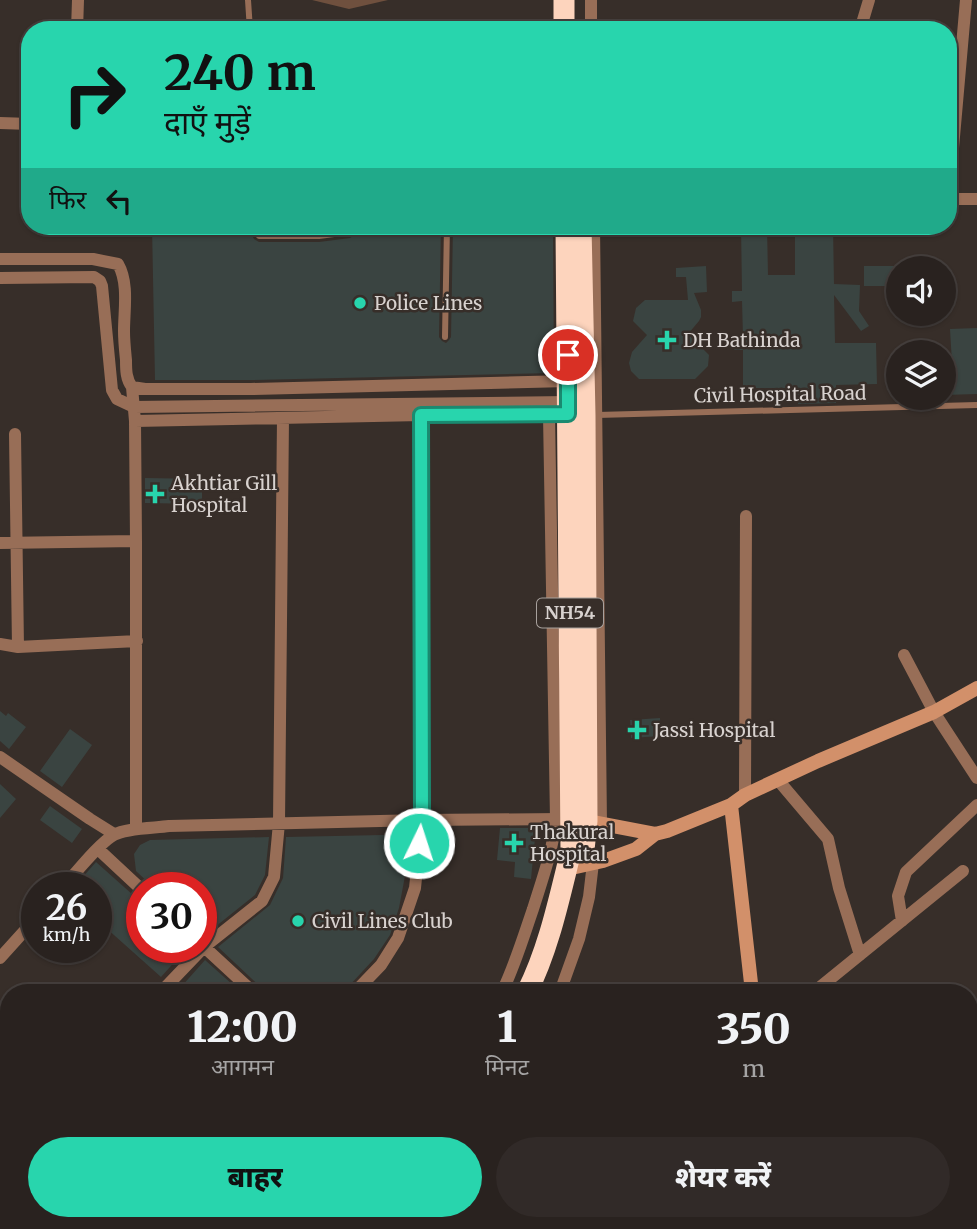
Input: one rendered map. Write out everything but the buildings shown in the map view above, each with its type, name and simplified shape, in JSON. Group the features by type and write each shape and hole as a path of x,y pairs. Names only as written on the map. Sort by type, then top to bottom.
{"highway":[{"path":"564,0 564,21"},
{"path":"577,0 577,21"},
{"name":"NH54","path":"566,235 558,381 569,411"},
{"name":"NH54","path":"544,984 581,866 569,411 580,235"},
{"name":"NH54","path":"531,984 581,866"}],"street":[{"path":"77,21 78,0"},
{"path":"591,0 591,21"},
{"path":"863,21 869,0"},
{"path":"957,102 966,0"},
{"path":"0,123 21,124"},
{"path":"957,199 977,199"},
{"path":"579,821 569,411 593,235"},
{"path":"0,259 93,258 118,264 123,272 127,374 132,387 135,421 136,830"},
{"path":"0,278 94,277 100,281 112,390 117,399 134,407 569,411"},
{"path":"132,387 251,389 558,381"},
{"path":"135,421 569,411"},
{"path":"363,984 381,965 398,938 415,888 422,820 421,415"},
{"path":"217,935 262,901 274,877 279,823 283,418"},
{"path":"15,434 18,647"},
{"path":"745,795 746,516"},
{"path":"0,543 136,541"},
{"path":"0,644 18,647 137,641"},
{"path":"904,655 934,712 977,778"},
{"path":"77,872 114,834 169,826 422,820 579,821 655,834 731,805 745,795 934,712 977,688"},
{"path":"0,758 114,834"},
{"path":"778,780 828,839 839,888 860,955"},
{"path":"731,805 751,984"},
{"path":"902,921 898,896 906,872 977,805"},
{"path":"506,984 513,969 554,838 579,821"},
{"path":"563,984 579,939 589,897 581,866 636,849 655,834"},
{"path":"98,849 126,875"},
{"path":"824,984 963,871"},
{"path":"0,958 21,935"},
{"path":"217,959 244,984"},
{"path":"168,984 187,963"}],"lane":[{"path":"248,0 249,21"},
{"path":"258,235 329,235"},
{"path":"444,337 447,235"},
{"name":"Civil Hospital Road","path":"569,411 977,405"}],"shaded area":[{"path":"312,0 388,0 349,9"}],"place":[{"name":"Police Lines","path":"360,303"},
{"name":"DH Bathinda","path":"667,340"},
{"name":"Akhtiar Gill Hospital","path":"155,494"},
{"name":"Jassi Hospital","path":"637,730"},
{"name":"Thakural Hospital","path":"514,843"},
{"name":"Civil Lines Club","path":"298,921"}],"route":[{"path":"419,843 422,820 421,415 568,414 568,355"}]}
